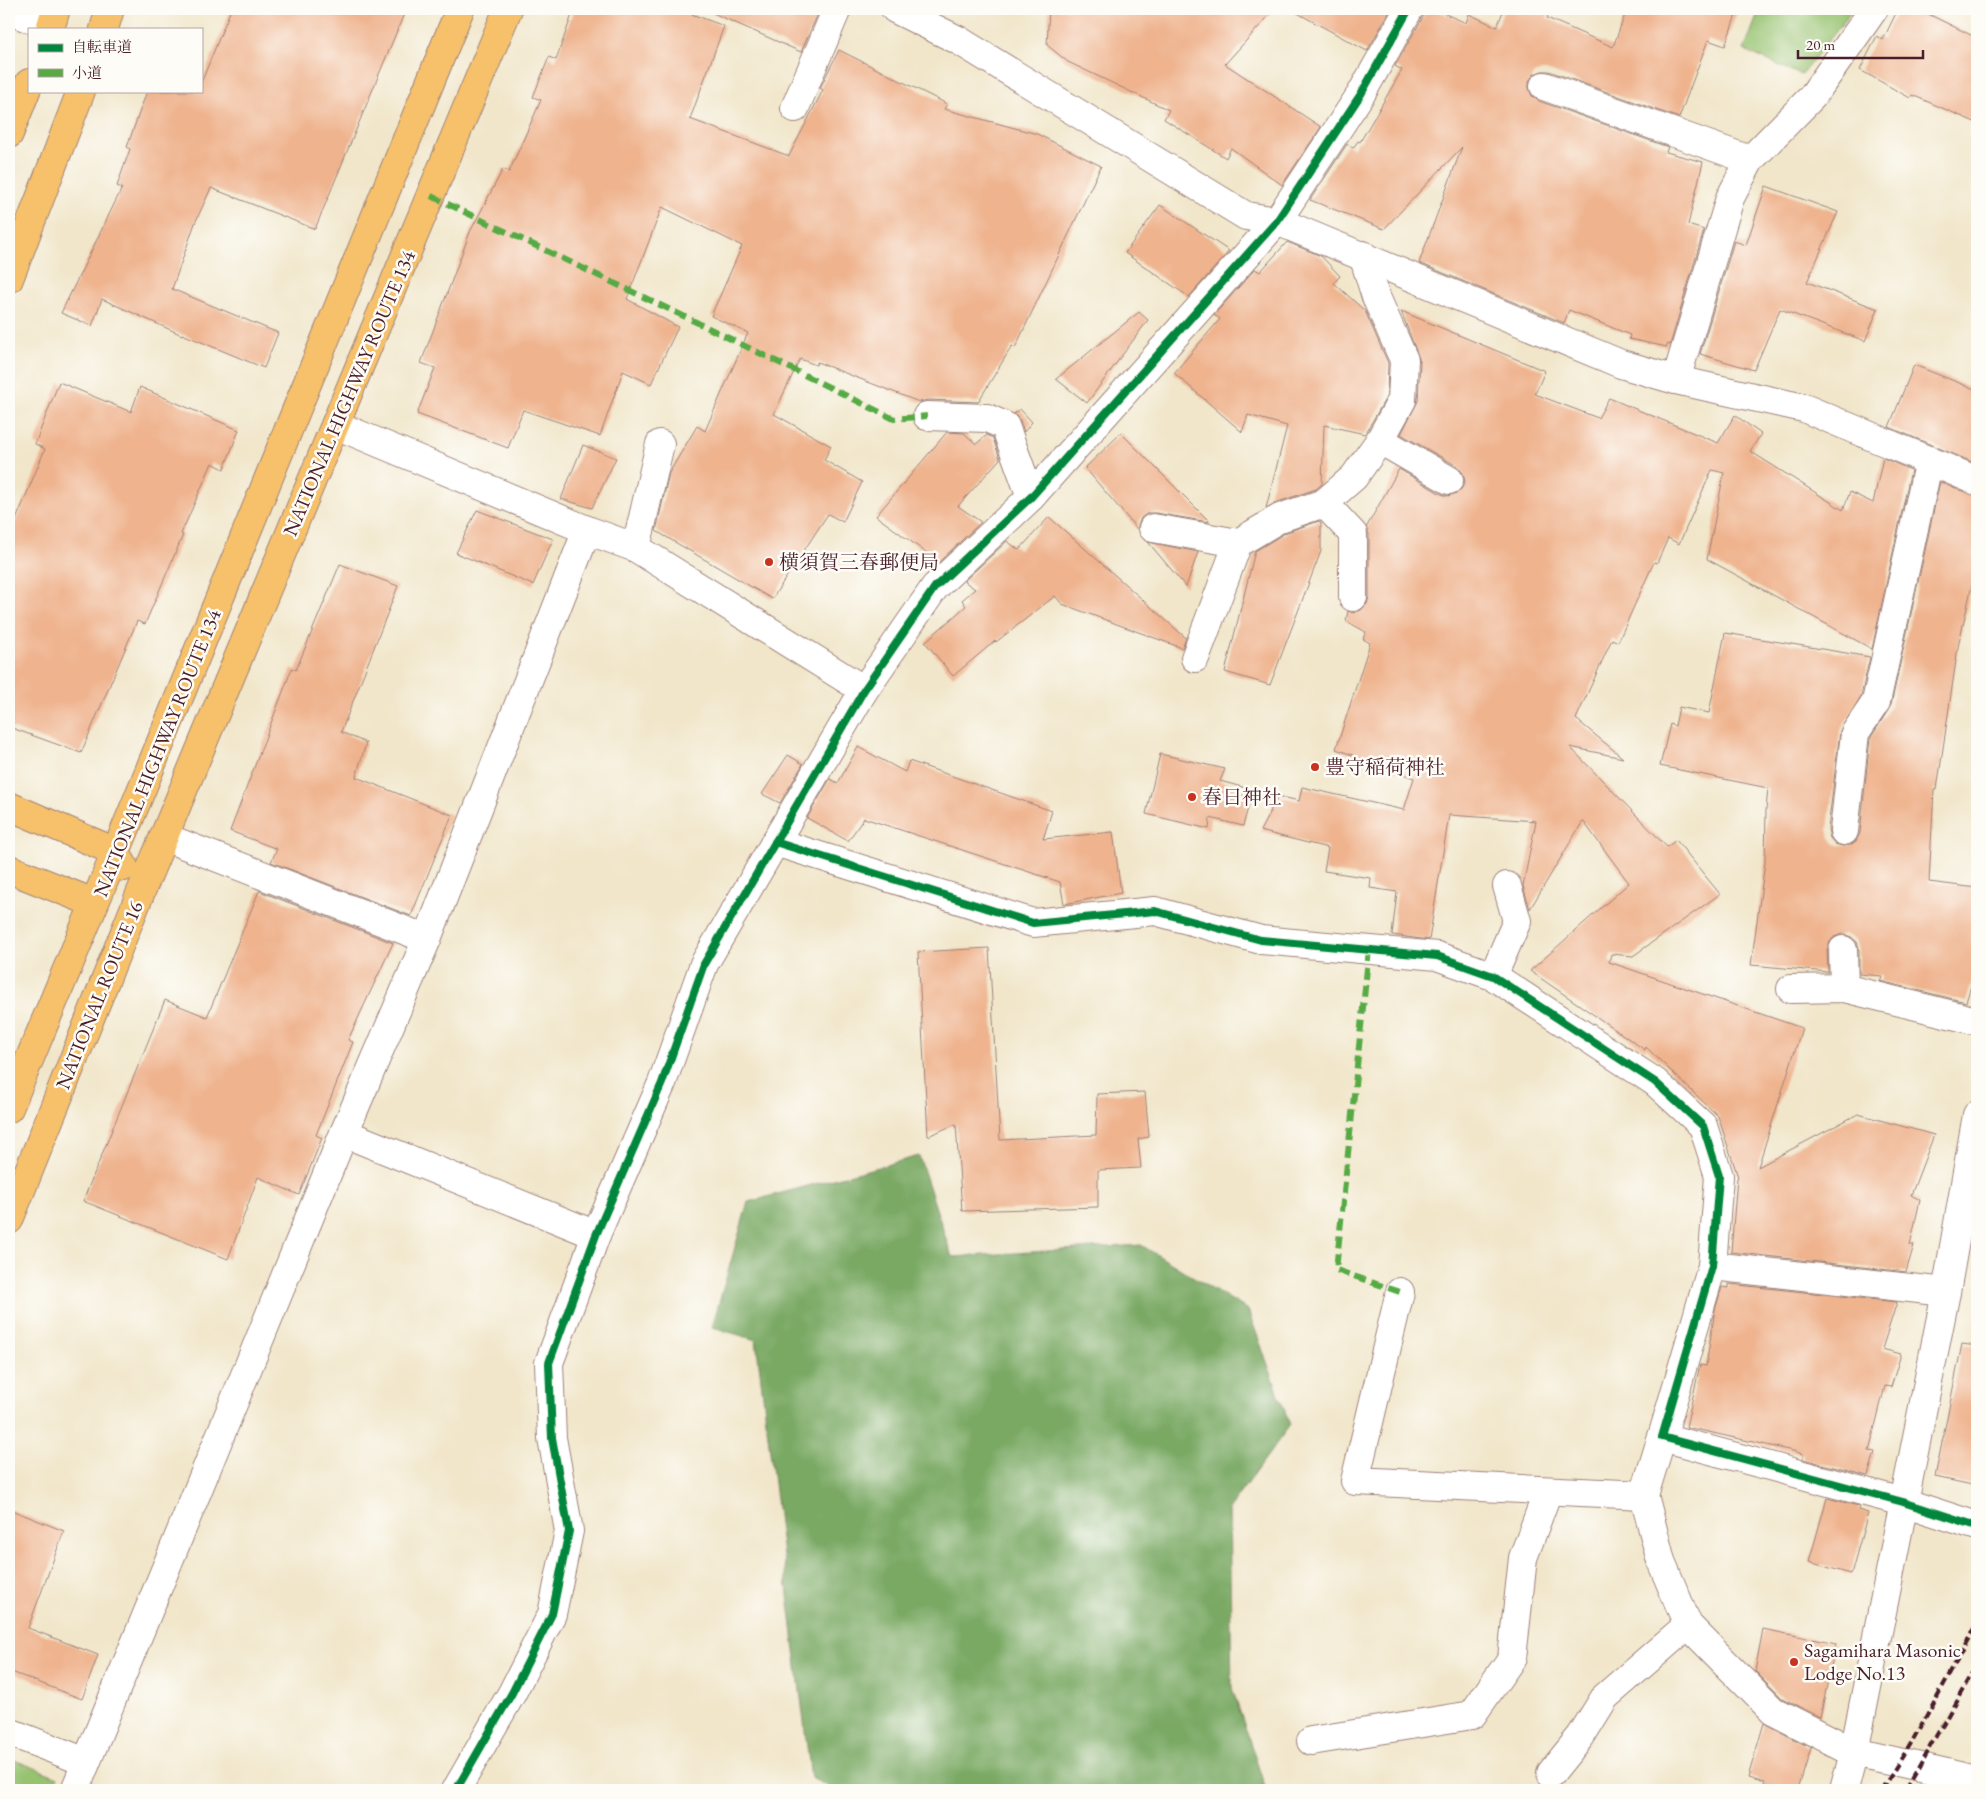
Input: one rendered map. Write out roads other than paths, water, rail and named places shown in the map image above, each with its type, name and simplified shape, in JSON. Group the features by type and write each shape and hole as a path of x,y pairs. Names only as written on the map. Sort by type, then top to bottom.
{"highway":[{"path":"104,28 110,9"},
{"name":"NATIONAL HIGHWAY ROUTE 134","path":"94,903 460,9"},
{"name":"NATIONAL HIGHWAY ROUTE 134","path":"94,903 140,894 508,9"},
{"path":"9,134 28,86"},
{"path":"9,279 81,92"},
{"path":"9,806 116,852"},
{"name":"NATIONAL ROUTE 16","path":"9,1220 140,894 116,852"},
{"name":"NATIONAL ROUTE 16","path":"9,868 94,903 9,1108"}],"street":[{"path":"795,108 837,9"},
{"path":"895,9 958,40 1246,216 1277,220 1620,364 1676,380 1804,408 1977,480"},
{"path":"456,1790 512,1693 552,1614 569,1531 552,1438 549,1363 596,1235 662,1083 704,964 864,690 935,587 1031,497 1277,220 1361,94 1409,9"},
{"path":"1676,380 1730,198 1750,160 1812,97 1874,9"},
{"path":"9,10 53,21"},
{"path":"1544,86 1750,160"},
{"path":"1195,658 1238,543 1280,518 1324,503 1354,477 1380,440 1402,400 1404,360 1376,297 1363,255"},
{"path":"927,416 986,418 1005,426 1031,497"},
{"path":"336,425 587,530 636,548 864,690"},
{"path":"1380,440 1449,480"},
{"path":"636,548 660,444"},
{"path":"1844,831 1855,733 1876,702 1928,460"},
{"path":"1324,503 1353,534 1353,597"},
{"path":"1153,528 1238,543"},
{"path":"75,1790 344,1133 427,939 587,530"},
{"path":"164,837 427,939"},
{"path":"776,842 1033,923 1155,911 1261,940 1437,956 1493,976 1655,1082 1703,1126 1719,1176 1712,1266 1644,1495 1661,1561 1688,1625 1773,1711 1854,1752 1977,1780"},
{"path":"1493,976 1517,921 1508,886"},
{"path":"1843,950 1844,988"},
{"path":"1791,989 1844,988 1977,1021"},
{"path":"1844,1790 1854,1752 1902,1502 1946,1292 1977,1115"},
{"path":"344,1133 596,1235"},
{"path":"1712,1266 1946,1292"},
{"path":"1400,1292 1355,1481 1644,1495"},
{"path":"1662,1437 1902,1502 1977,1526"},
{"path":"1311,1741 1472,1715 1512,1658 1523,1558 1548,1491"},
{"path":"1551,1773 1581,1736 1604,1697 1688,1625"},
{"path":"9,1732 86,1762"}],"railway":[{"path":"1881,1790 1910,1745 1977,1625"},
{"path":"1905,1790 1977,1665"}],"place":[{"name":"横須賀三春郵便局","path":"769,562"},
{"name":"豊守稲荷神社","path":"1315,767"},
{"name":"春日神社","path":"1192,797"},
{"name":"Sagamihara Masonic Lodge No.13","path":"1794,1662"}]}
